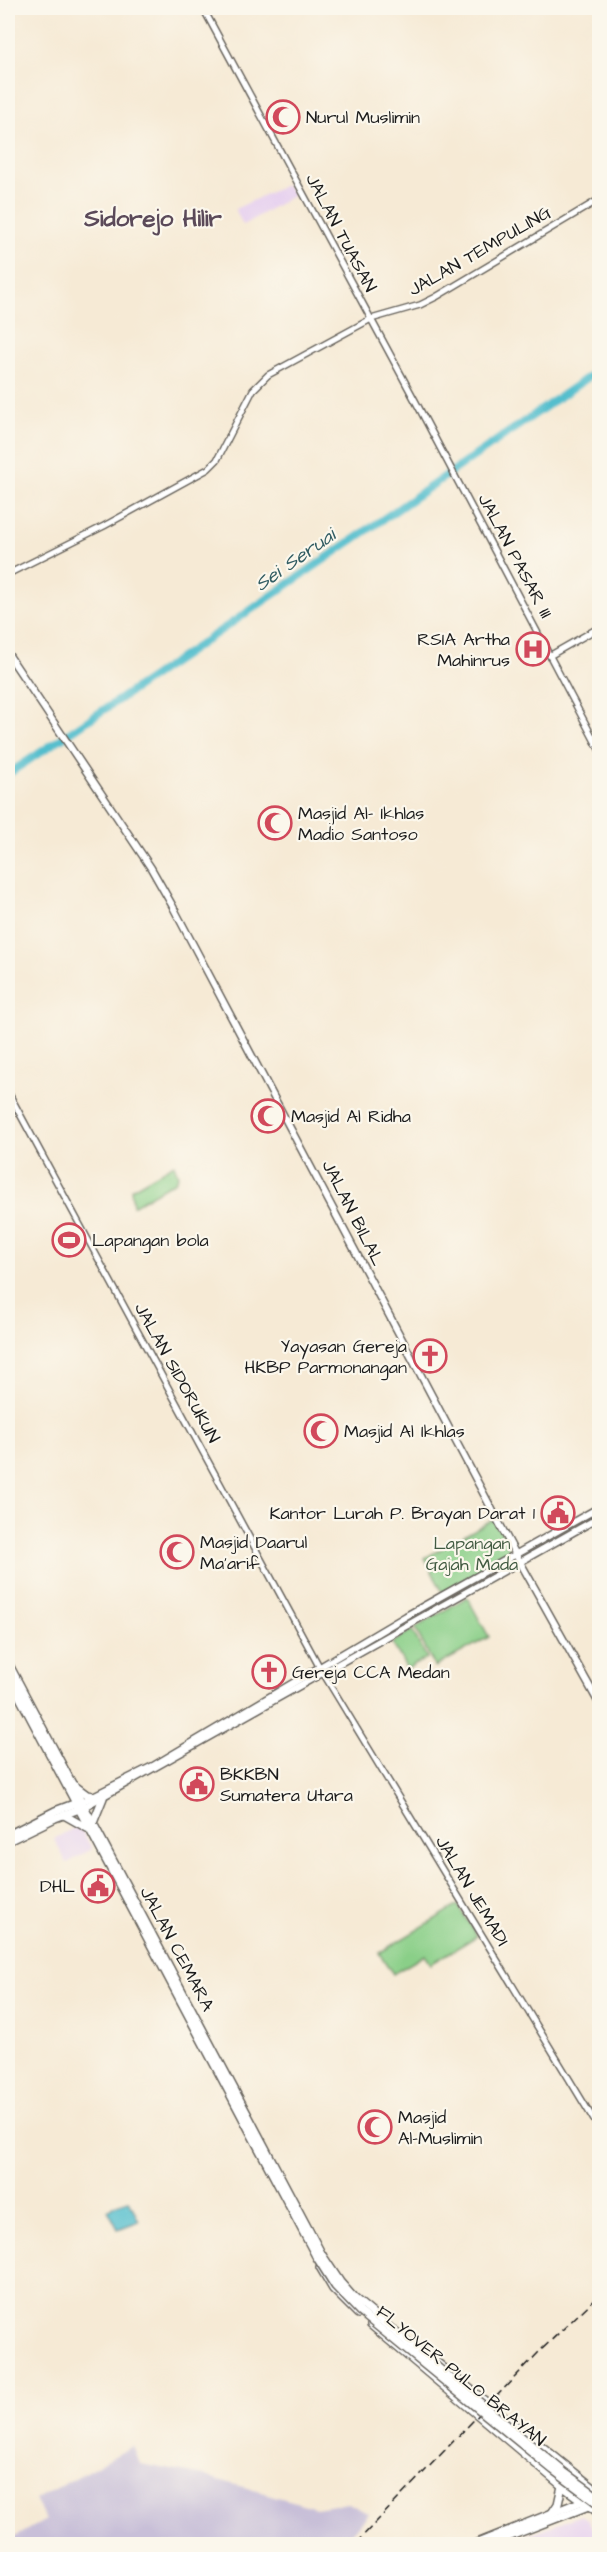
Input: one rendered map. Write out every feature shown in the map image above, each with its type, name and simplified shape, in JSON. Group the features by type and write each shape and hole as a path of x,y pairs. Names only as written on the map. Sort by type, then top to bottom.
{"highway":[{"name":"JALAN CEMARA","path":"8,1663 69,1785"},
{"name":"JALAN CEMARA","path":"8,1675 80,1805 318,2253 326,2279 338,2295 428,2373 524,2455 600,2514"},
{"path":"63,1811 69,1785 93,1796"},
{"path":"63,1811 91,1826 103,1798"},
{"path":"8,1835 80,1805"},
{"path":"8,1841 63,1811"},
{"name":"JALAN CEMARA","path":"318,2253 351,2291 585,2483 600,2498"},
{"name":"FLYOVER PULO BRAYAN","path":"318,2253 335,2286 360,2312 553,2470 600,2498"},
{"path":"428,2373 429,2365 437,2362"},
{"path":"513,2445 521,2441 523,2432"},
{"path":"524,2455 526,2445 535,2442"},
{"path":"585,2483 600,2487"},
{"path":"552,2513 558,2504 562,2486"},
{"path":"475,2544 581,2501 600,2498"},
{"path":"490,2544 588,2506 600,2498"},
{"path":"575,2511 600,2514"}],"main road":[{"name":"JALAN BILAL","path":"8,654 151,867 515,1553 600,1705"},
{"path":"322,1671 515,1553 600,1507"},
{"path":"80,1805 103,1798 322,1671 600,1517"},
{"path":"80,1805 93,1796 135,1778"}],"street":[{"name":"JALAN TUASAN","path":"203,8 454,472"},
{"name":"JALAN TEMPULING","path":"8,574 104,526 208,469 217,460 259,381 371,319 420,305 436,297 600,200"},
{"name":"JALAN PASAR III","path":"454,472 600,751"},
{"path":"551,656 600,627"},
{"name":"JALAN SIDORUKUN","path":"8,1092 322,1671"},
{"name":"JALAN JEMADI","path":"322,1671 600,2130"}],"shaded area":[{"path":"286,185 294,195 243,225 235,209"},
{"path":"79,1825 92,1849 67,1863 54,1839"},
{"path":"133,2446 140,2464 205,2476 316,2508 348,2503 369,2514 340,2544 8,2544 8,2541 46,2520 35,2500"},
{"path":"581,2515 588,2519 595,2534 599,2532 599,2544 510,2544 508,2542"}],"green space":[{"path":"174,1164 178,1175 175,1181 133,1206 131,1189"},
{"name":"Lapangan Gajah Mada","path":"495,1518 511,1552 443,1593 425,1558"},
{"path":"467,1597 489,1637 435,1667 415,1628"},
{"path":"412,1630 427,1658 407,1669 392,1643"},
{"path":"458,1905 477,1936 431,1964 425,1955 393,1974 379,1953"}],"water":[{"path":"129,2200 139,2221 118,2229 108,2210 114,2205"}],"waterway":[{"name":"Sei Seruai","path":"8,774 600,369"}],"railway":[{"path":"355,2544 541,2350 600,2294"}],"place":[{"name":"Nurul Muslimin","path":"283,117"},
{"name":"RSIA Artha Mahinrus","path":"533,649"},
{"name":"Masjid Al- Ikhlas Madio Santoso","path":"275,823"},
{"name":"Masjid Al Ridha","path":"268,1116"},
{"name":"Lapangan bola","path":"69,1240"},
{"name":"Yayasan Gereja HKBP Parmonangan","path":"430,1356"},
{"name":"Masjid Al Ikhlas","path":"321,1431"},
{"name":"Kantor Lurah P. Brayan Darat 1","path":"558,1513"},
{"name":"Masjid Daarul Ma'arif","path":"177,1552"},
{"name":"Gereja CCA Medan","path":"269,1672"},
{"name":"BKKBN Sumatera Utara","path":"197,1784"},
{"name":"DHL","path":"98,1886"},
{"name":"Masjid Al-Muslimin","path":"375,2127"}],"district":[{"name":"Sidorejo Hilir","path":"153,219"}]}
